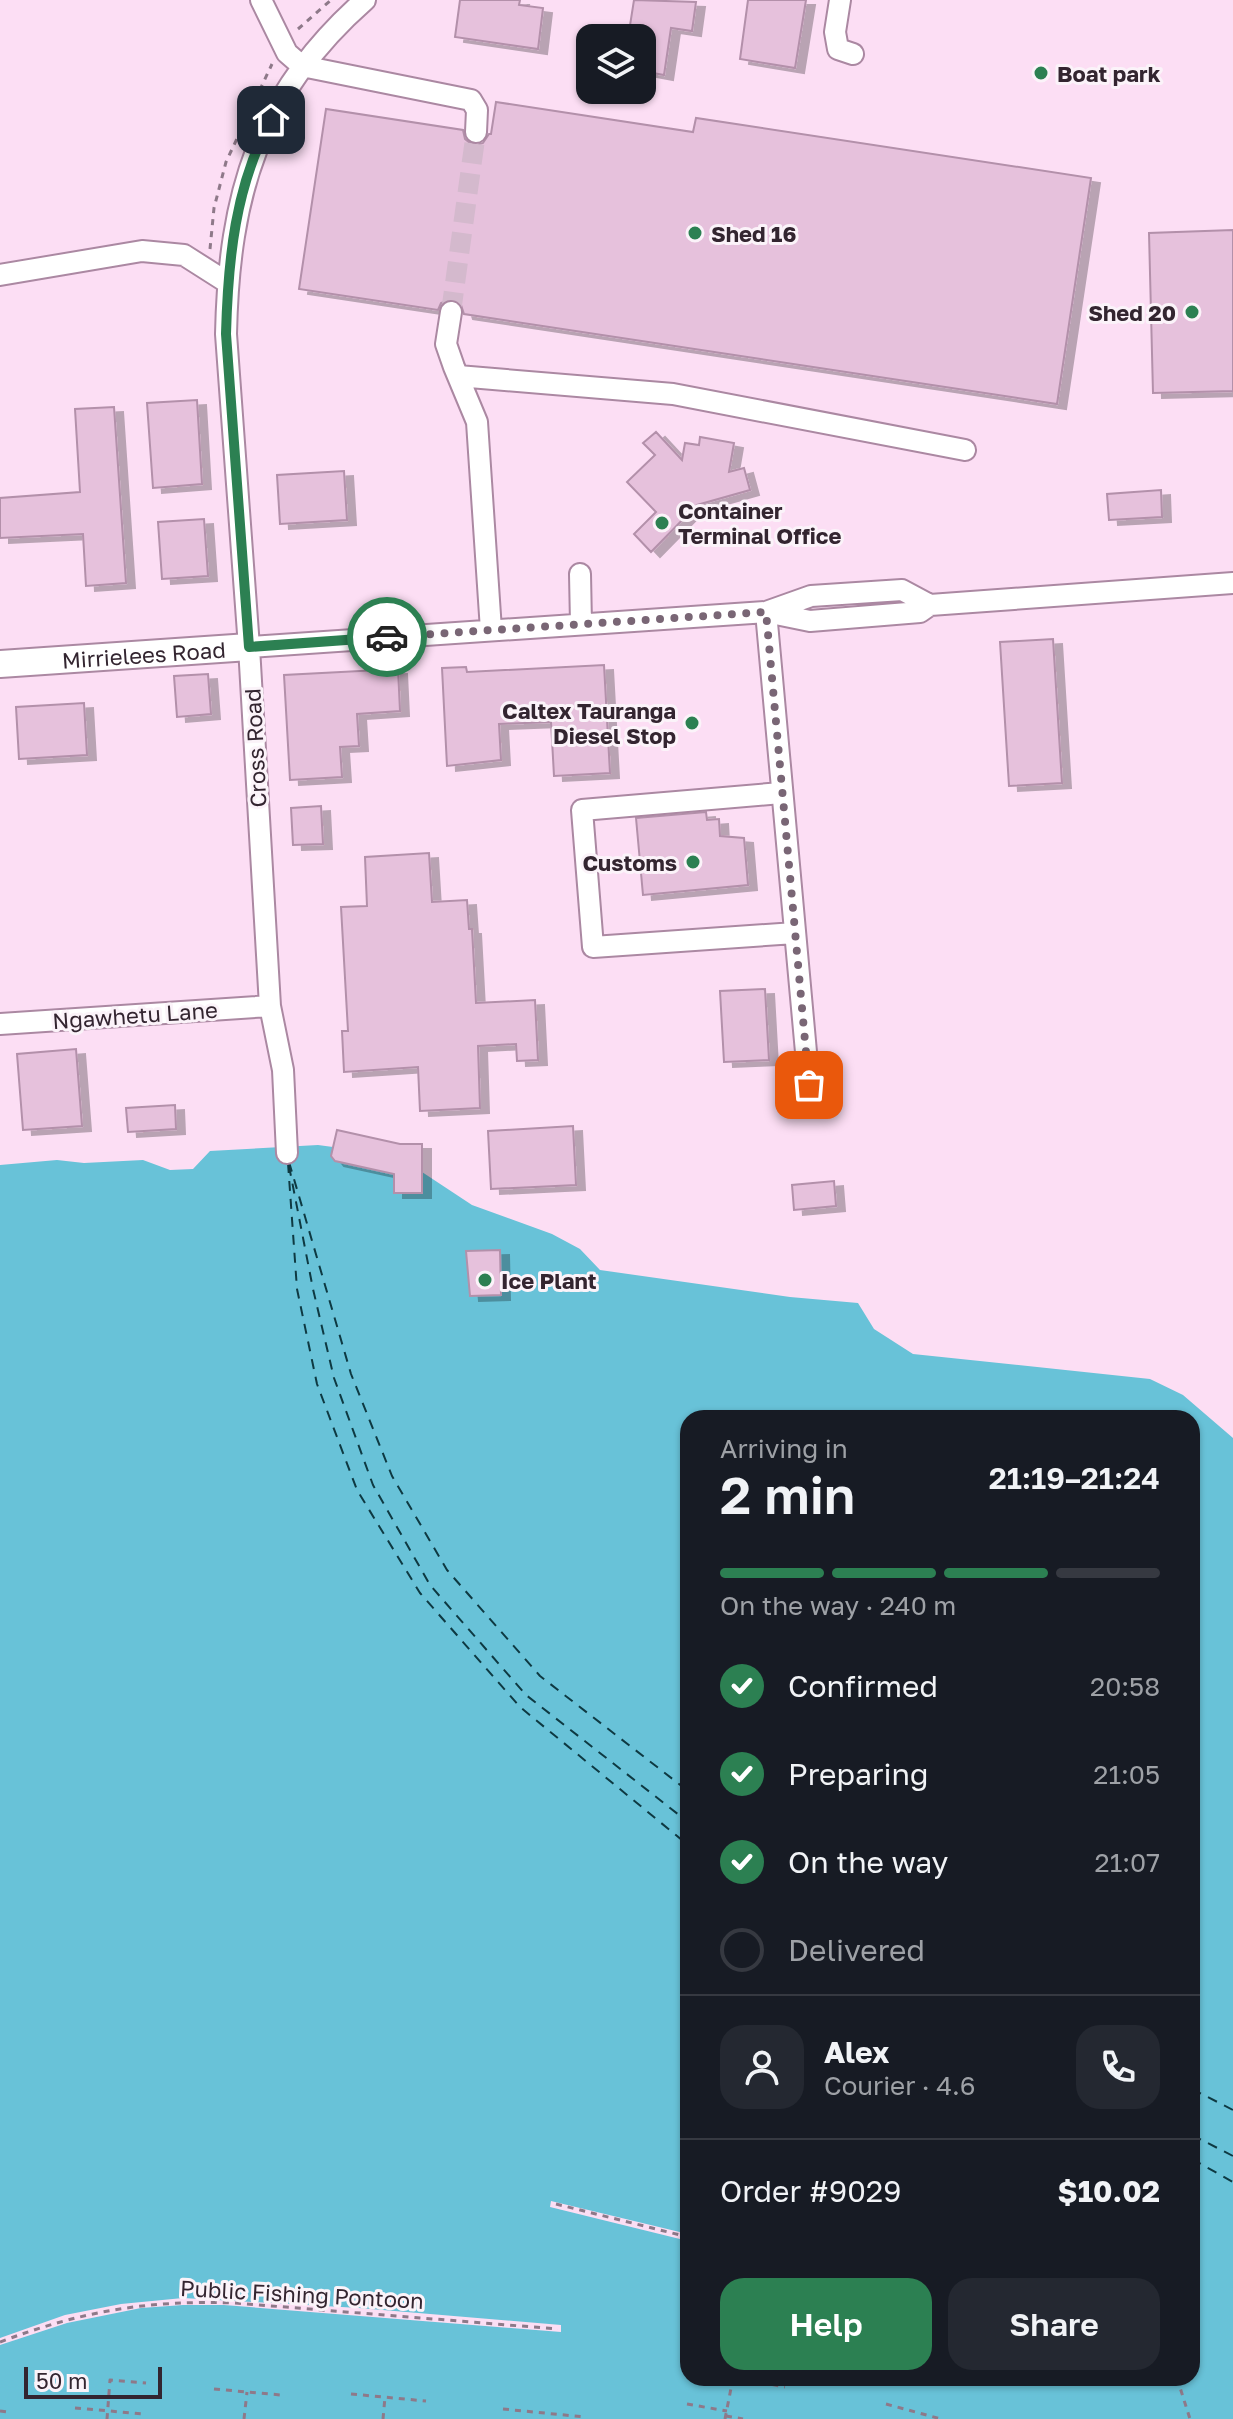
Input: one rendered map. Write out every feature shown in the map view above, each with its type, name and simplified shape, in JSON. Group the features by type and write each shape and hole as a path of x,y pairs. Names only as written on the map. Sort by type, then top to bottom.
{"main road":[{"name":"Mirrielees Road","path":"0,664 249,647"}],"street":[{"path":"261,0 287,53 302,66 471,100 477,110 476,132"},
{"name":"Cross Road","path":"293,1152 283,1070 270,1006 249,647 226,334 228,283 233,231 244,183 259,141 302,66 329,34 365,0"},
{"path":"840,0 835,32 838,49 853,54"},
{"path":"0,275 142,251 184,255 228,283"},
{"path":"451,312 446,344 477,422 491,630"},
{"path":"458,376 673,394 965,450"},
{"path":"580,574 581,624"},
{"name":"Mirrielees Road","path":"249,647 766,612 810,621 920,612 930,605 1233,583"},
{"path":"766,612 809,1085"},
{"path":"781,793 582,810 593,947 795,933"},
{"name":"Ngawhetu Lane","path":"0,1024 270,1006"}],"path":[{"path":"556,2204 680,2235"},
{"name":"Public Fishing Pontoon","path":"0,2342 65,2319 128,2307 184,2301 558,2329"},
{"path":"107,2419 110,2380 146,2383"},
{"path":"726,2415 733,2386"},
{"path":"779,2386 785,2387"},
{"path":"1180,2386 1190,2419"},
{"path":"214,2389 281,2395"},
{"path":"244,2419 247,2392"},
{"path":"351,2394 426,2401"},
{"path":"383,2419 385,2397"},
{"path":"687,2404 743,2419"},
{"path":"886,2404 937,2419"},
{"path":"75,2408 144,2414"},
{"path":"503,2409 585,2417"},
{"path":"0,2411 8,2412"},
{"path":"543,2413 543,2419"}],"water":[{"path":"318,1145 333,1147 331,1156 335,1161 385,1172 388,1162 422,1193 422,1172 472,1205 552,1234 580,1249 600,1270 790,1297 858,1303 874,1329 913,1354 1150,1379 1183,1395 1233,1438 1233,2419 0,2419 0,1165 57,1160 84,1163 143,1160 170,1170 193,1169 210,1151"}],"pier":[{"path":"551,2201 680,2232 680,2239 550,2207"},
{"path":"183,2298 359,2308 561,2325 561,2332 224,2305 183,2305 141,2308 67,2323 0,2345 0,2338 65,2315 121,2304"}],"building":[{"path":"460,0 520,0 519,5 543,8 538,49 455,37"},
{"path":"634,0 696,2 692,31 671,28 664,75 656,74 656,24 630,24"},
{"path":"748,0 806,0 795,68 740,59"},
{"name":"Shed 16","path":"496,102 693,132 696,118 1091,178 1057,404 464,314 460,302 452,299 441,303 438,310 299,289 326,109 463,130 465,139 476,145 483,143 491,134"},
{"name":"Shed 20","path":"1233,230 1233,391 1153,393 1149,233"},
{"path":"197,400 202,484 153,488 147,403"},
{"path":"114,407 126,583 86,586 83,534 0,538 0,498 80,492 75,409"},
{"path":"656,432 682,460 685,443 699,445 700,437 734,443 729,472 744,468 750,490 697,505 651,552 634,534 656,512 627,482 655,455 643,443"},
{"path":"344,471 347,520 280,524 277,475"},
{"path":"1161,490 1162,517 1109,520 1107,494"},
{"path":"204,519 208,576 162,579 158,522"},
{"path":"1053,639 1062,783 1009,786 1000,642"},
{"path":"604,665 610,773 554,776 551,722 499,724 501,760 447,766 442,668 466,667 467,672"},
{"path":"398,669 400,711 357,714 359,746 340,747 342,777 290,780 284,675"},
{"path":"208,674 211,714 177,717 174,676"},
{"path":"84,703 87,755 19,759 16,707"},
{"path":"321,806 323,844 293,845 291,808"},
{"name":"Customs","path":"706,812 707,820 719,819 720,836 744,838 748,885 643,895 636,818"},
{"path":"429,853 432,902 467,900 469,929 472,929 476,1003 535,1000 538,1060 517,1061 516,1044 478,1046 480,1108 420,1111 418,1067 344,1072 342,1031 348,1031 341,907 367,906 365,857"},
{"path":"765,989 769,1060 724,1062 720,991"},
{"path":"76,1049 82,1126 23,1130 17,1054"},
{"path":"175,1105 176,1129 128,1132 126,1108"},
{"path":"573,1126 576,1185 491,1189 488,1131"},
{"path":"337,1130 400,1144 422,1144 422,1193 394,1193 394,1174 335,1161 331,1156"},
{"path":"834,1181 836,1206 794,1210 792,1185"},
{"name":"Ice Plant","path":"500,1250 501,1295 470,1296 466,1251"}],"ferry route":[{"path":"289,1162 351,1374 392,1476 447,1570 540,1676 680,1785"},
{"path":"288,1163 297,1289 317,1384 357,1490 420,1593 520,1707 680,1838"},
{"path":"289,1166 334,1378 373,1485 430,1585 526,1695 680,1816"},
{"path":"1200,2093 1233,2110"},
{"path":"1200,2139 1233,2156"},
{"path":"1200,2163 1233,2182"}],"tunnel":[{"path":"451,312 476,132"}],"way so far":[{"path":"387,637 766,612 809,1085"}],"place":[{"name":"Boat park","path":"1041,73"},
{"name":"Shed 16","path":"695,233"},
{"name":"Shed 20","path":"1192,312"},
{"name":"Container Terminal Office","path":"662,523"},
{"name":"Caltex Tauranga Diesel Stop","path":"692,723"},
{"name":"Customs","path":"693,862"},
{"name":"Ice Plant","path":"485,1280"}],"route":[{"path":"271,120 259,141 244,183 233,231 228,283 226,334 249,647 387,637"}]}
